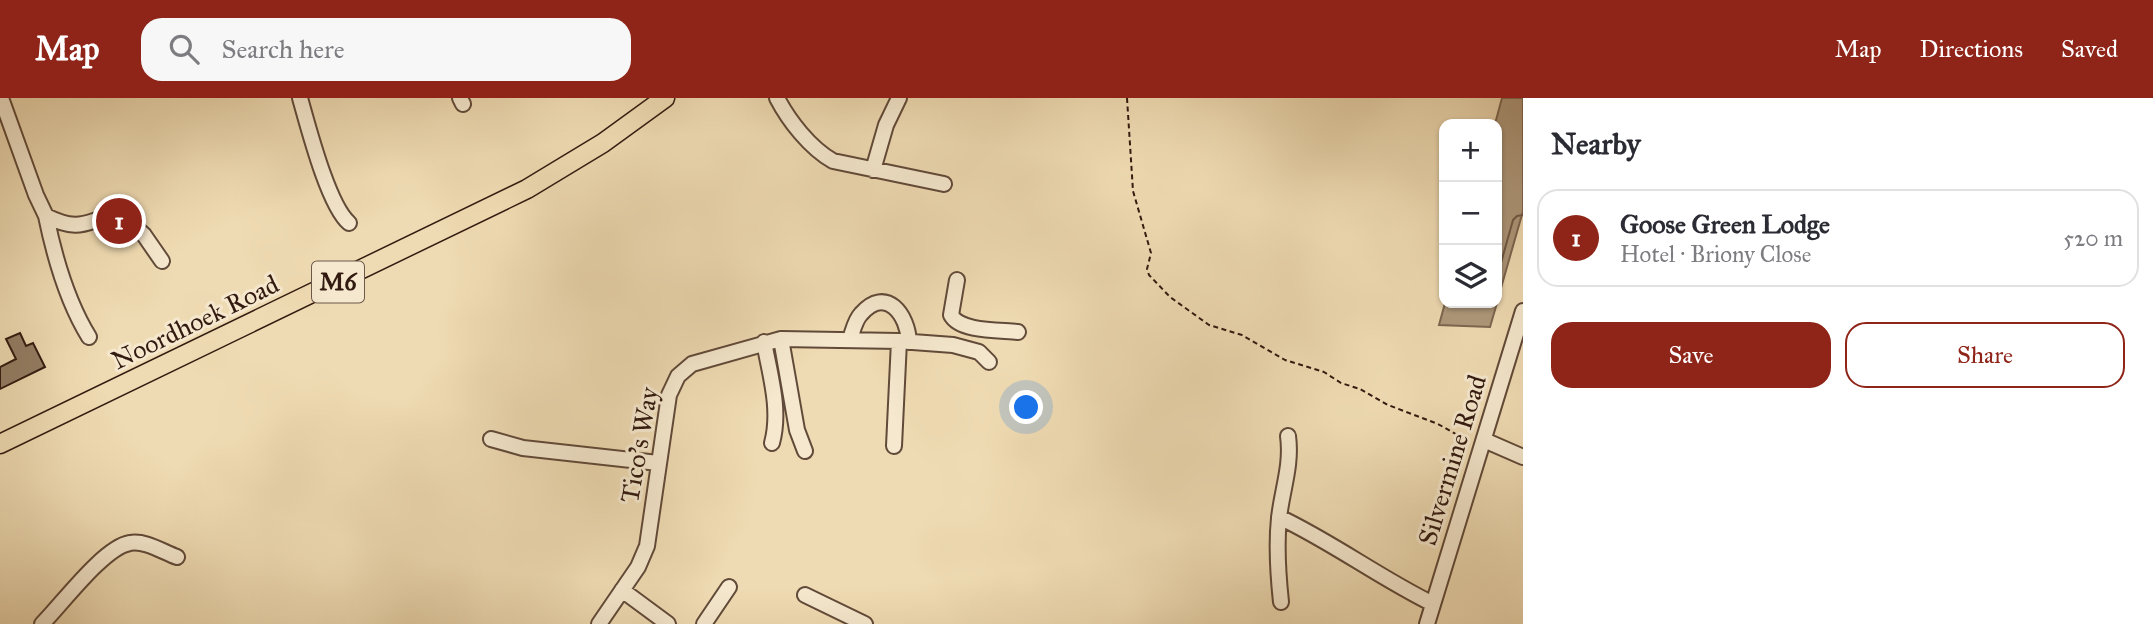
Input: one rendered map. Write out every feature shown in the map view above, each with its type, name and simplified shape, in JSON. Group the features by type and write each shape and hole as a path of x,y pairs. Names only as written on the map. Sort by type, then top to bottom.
{"main road":[{"name":"Noordhoek Road","path":"0,444 527,189 603,143 665,98"}],"street":[{"path":"1,98 46,216 65,280 89,337"},
{"path":"300,98 333,198 342,217 349,222"},
{"path":"777,98 786,113 826,157 839,163 944,184"},
{"path":"873,170 886,125 899,98"},
{"path":"46,216 75,226 111,217 124,217 144,235 162,261"},
{"path":"957,280 951,315 958,324 1018,332"},
{"path":"850,339 862,313 879,302 893,305 906,321 894,446"},
{"name":"Silvermine Road","path":"1427,624 1523,311"},
{"path":"962,347 966,326"},
{"path":"781,339 797,430 805,452"},
{"name":"Tico's Way","path":"599,624 638,566 647,546 669,395 678,376 692,364 781,339 904,341 962,347 979,352 989,362"},
{"path":"764,342 776,408 772,443"},
{"path":"1282,602 1278,573 1279,517 1289,464 1288,436"},
{"path":"491,439 523,448 658,463"},
{"path":"1483,443 1523,457"},
{"path":"1279,517 1405,591 1433,604"},
{"path":"42,624 98,563 122,545 146,545 177,557"},
{"path":"704,624 729,587"},
{"path":"622,590 668,624"},
{"path":"805,595 865,624"}],"path":[{"path":"1126,98 1133,191 1151,253 1147,269 1149,275 1170,296 1209,325 1242,335 1285,360 1324,372 1388,405 1438,424 1469,441 1483,443"}],"water":[{"path":"1502,98 1523,98 1523,211 1502,284 1502,119 1496,119"},
{"path":"1444,308 1496,308 1490,327 1439,325"}],"building":[{"path":"20,333 26,346 33,343 45,367 0,389 0,367 16,359 6,339"}],"place":[{"name":"Goose Green Lodge","path":"119,221"}]}
